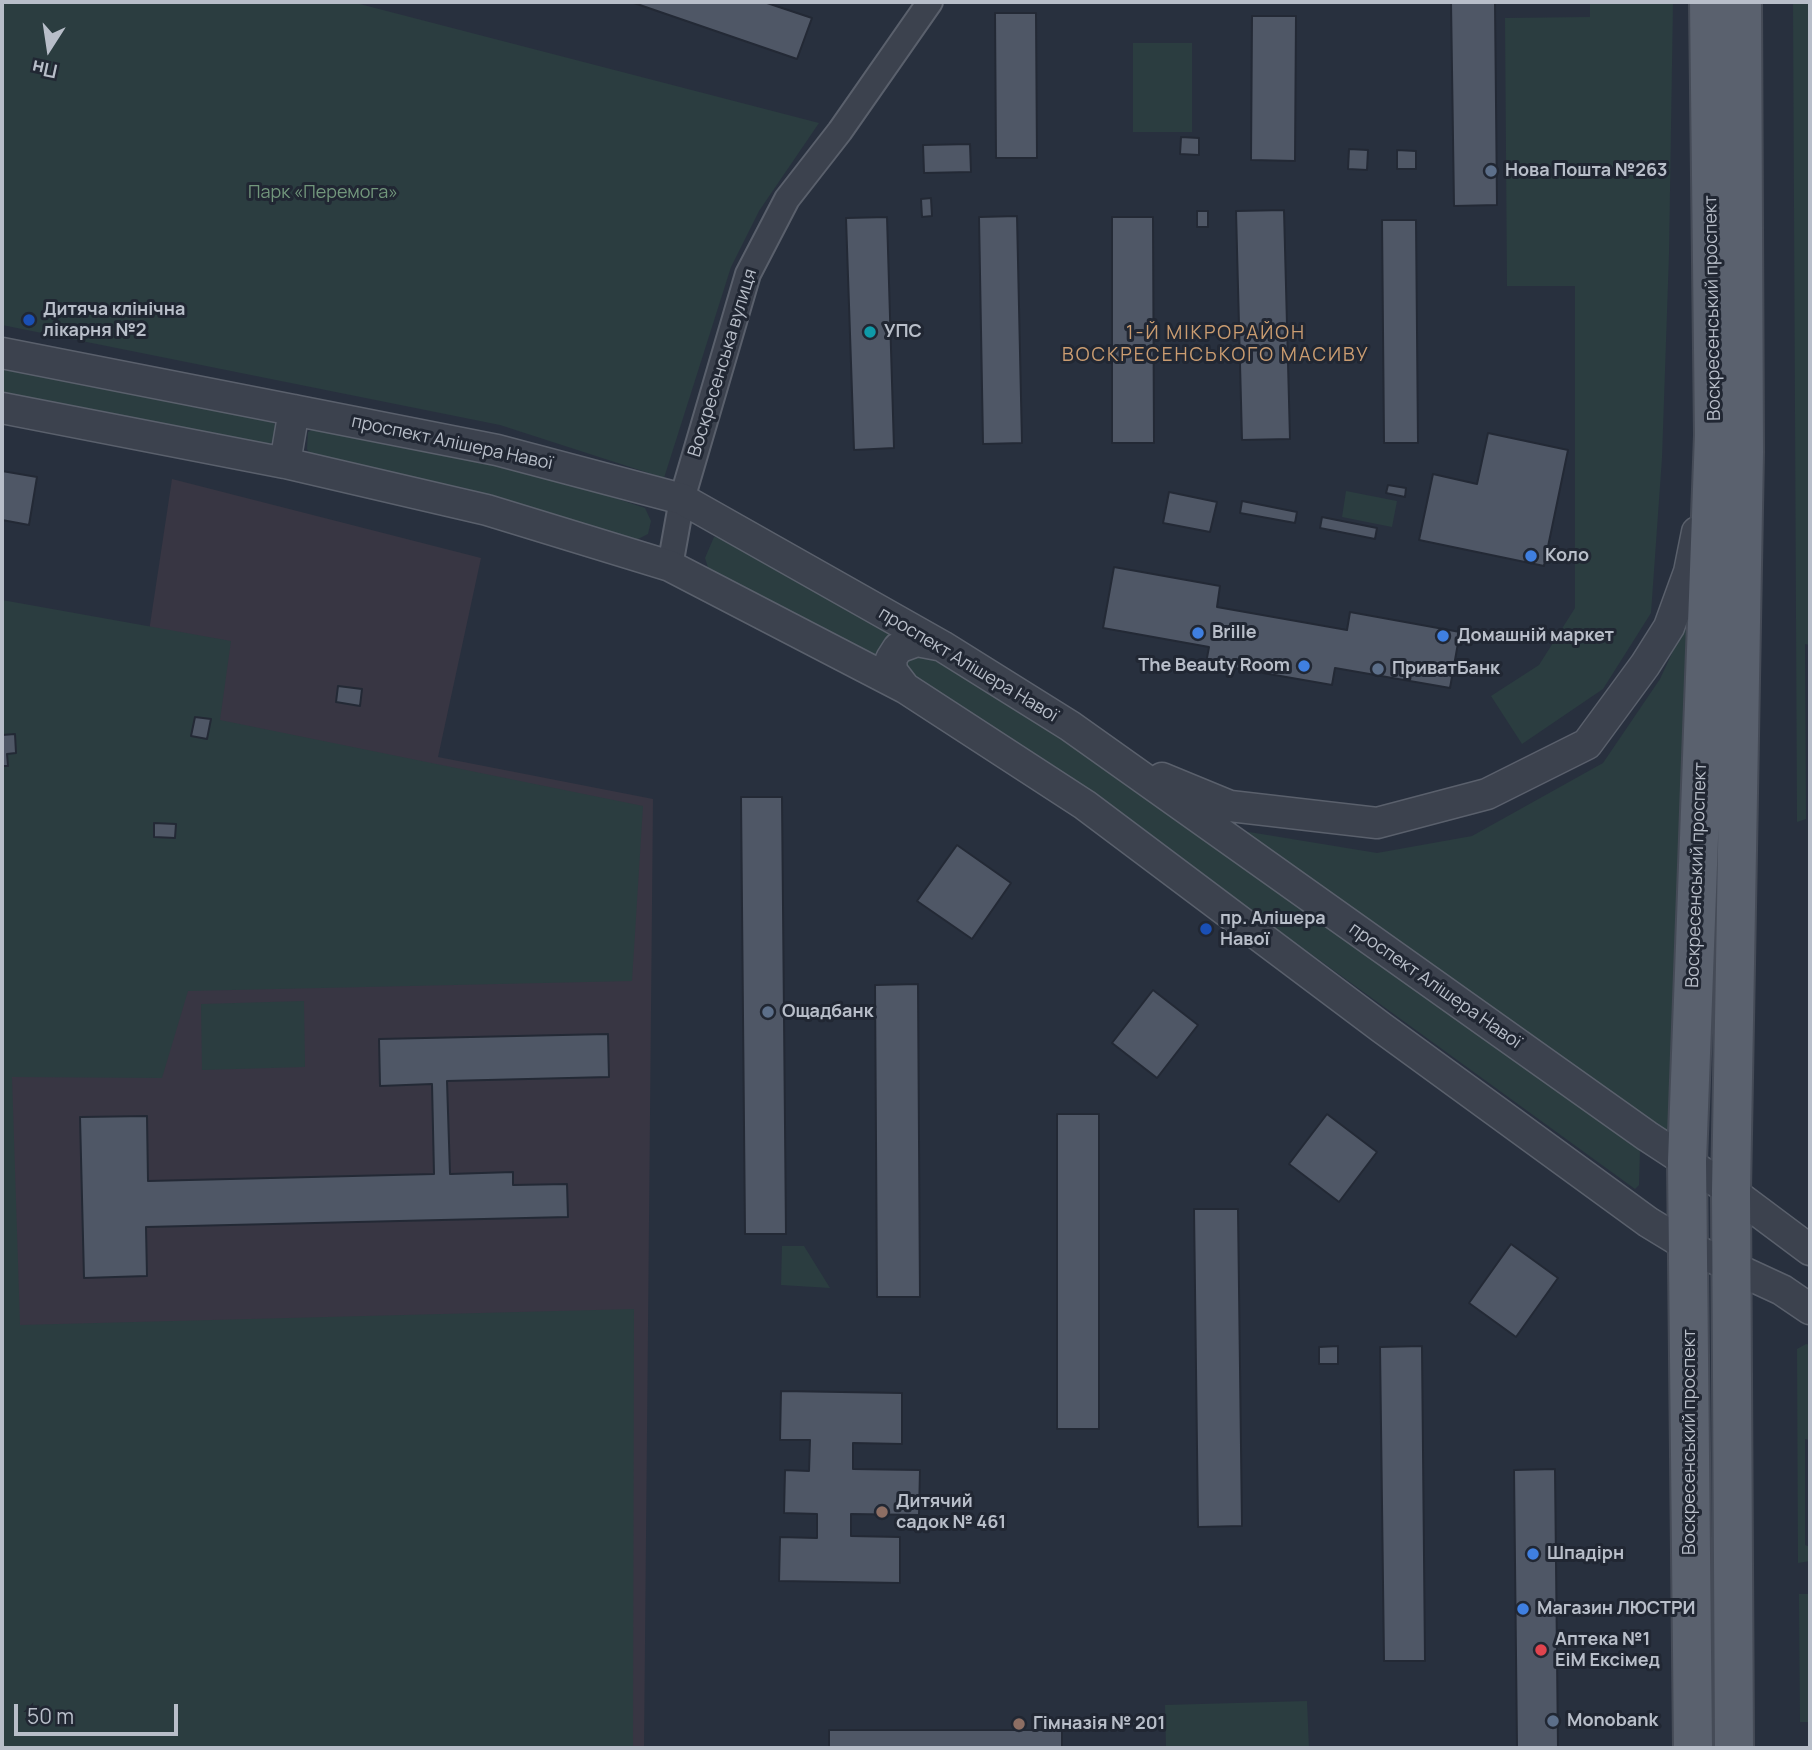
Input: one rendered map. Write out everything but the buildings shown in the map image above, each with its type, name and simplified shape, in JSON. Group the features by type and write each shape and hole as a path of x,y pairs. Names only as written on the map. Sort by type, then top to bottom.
{"main road":[{"name":"Воскресенський проспект","path":"1693,1748 1686,1161 1714,435 1709,2"},
{"name":"Воскресенський проспект","path":"1734,1748 1731,1191 1744,452 1742,2"}],"street":[{"name":"Воскресенська вулиця","path":"670,566 681,499 754,262 787,199 840,131 930,2"},
{"name":"проспект Алішера Навої","path":"2,353 497,450 681,499 942,646 1070,726 1624,1119 1731,1191 1810,1250"},
{"path":"2,408 285,463 487,510 670,566 905,688 1085,805 1648,1223 1689,1247 1782,1290 1810,1309"},
{"path":"285,463 294,410"},
{"path":"1118,761 1230,806 1377,823 1487,794 1587,744 1645,665 1669,626 1689,572 1714,435"},
{"path":"905,688 892,671 891,659 898,648 917,641 942,646"}],"shaded area":[{"path":"172,479 481,558 438,757 653,799 644,1748 2,1748 2,932 132,744"}],"green space":[{"name":"Парк «Перемога»","path":"2,2 352,2 819,123 759,211 731,267 664,478 500,425 2,325"},
{"path":"1590,2 1673,2 1662,458 1651,613 1603,689 1522,744 1491,696 1539,665 1575,608 1575,286 1507,286 1505,18 1590,17"},
{"path":"1793,2 1810,2 1810,645 1805,644 1806,819 1797,822"},
{"path":"1133,43 1192,43 1192,132 1133,132"},
{"path":"2,362 268,416 276,426 273,442 259,446 2,396"},
{"path":"322,425 531,470 645,508 651,521 648,534 636,540 465,488 313,459 307,449 308,432"},
{"path":"1346,491 1397,501 1392,527 1342,517"},
{"path":"714,537 729,538 962,666 1640,1149 1639,1185 1635,1189 1096,798 709,571 705,558"},
{"path":"2,600 231,641 220,720 643,806 632,981 188,991 162,1078 12,1077 20,1325 634,1309 633,1748 2,1748"},
{"path":"1692,610 1668,1132 1237,830 1377,853 1472,836 1603,763 1660,679"},
{"path":"304,1001 305,1067 202,1070 201,1004"},
{"path":"782,1246 804,1246 830,1288 781,1285"},
{"path":"1806,1344 1810,1345 1810,1440 1805,1439 1805,1545 1810,1547 1810,1561 1798,1563 1797,1349"},
{"path":"1799,1594 1810,1594 1810,1722 1800,1722"},
{"path":"1307,1701 1309,1748 1166,1748 1165,1705"}],"place":[{"name":"Нова Пошта №263","path":"1491,171"},
{"name":"Дитяча клінічна лікарня №2","path":"29,320"},
{"name":"УПС","path":"870,332"},
{"name":"Коло","path":"1531,556"},
{"name":"Brille","path":"1198,633"},
{"name":"Домашній маркет","path":"1443,636"},
{"name":"The Beauty Room","path":"1304,666"},
{"name":"ПриватБанк","path":"1378,669"},
{"name":"пр. Алішера Навої","path":"1206,929"},
{"name":"Ощадбанк","path":"768,1012"},
{"name":"Дитячий садок № 461","path":"882,1512"},
{"name":"Шпадірн","path":"1533,1554"},
{"name":"Магазин ЛЮСТРИ","path":"1523,1609"},
{"name":"Аптека №1 EiM Ексімед","path":"1541,1650"},
{"name":"Monobank","path":"1553,1721"},
{"name":"Гімназія № 201","path":"1019,1724"}],"district":[{"name":"1-Й МІКРОРАЙОН ВОСКРЕСЕНСЬКОГО МАСИВУ","path":"1216,345"}]}
